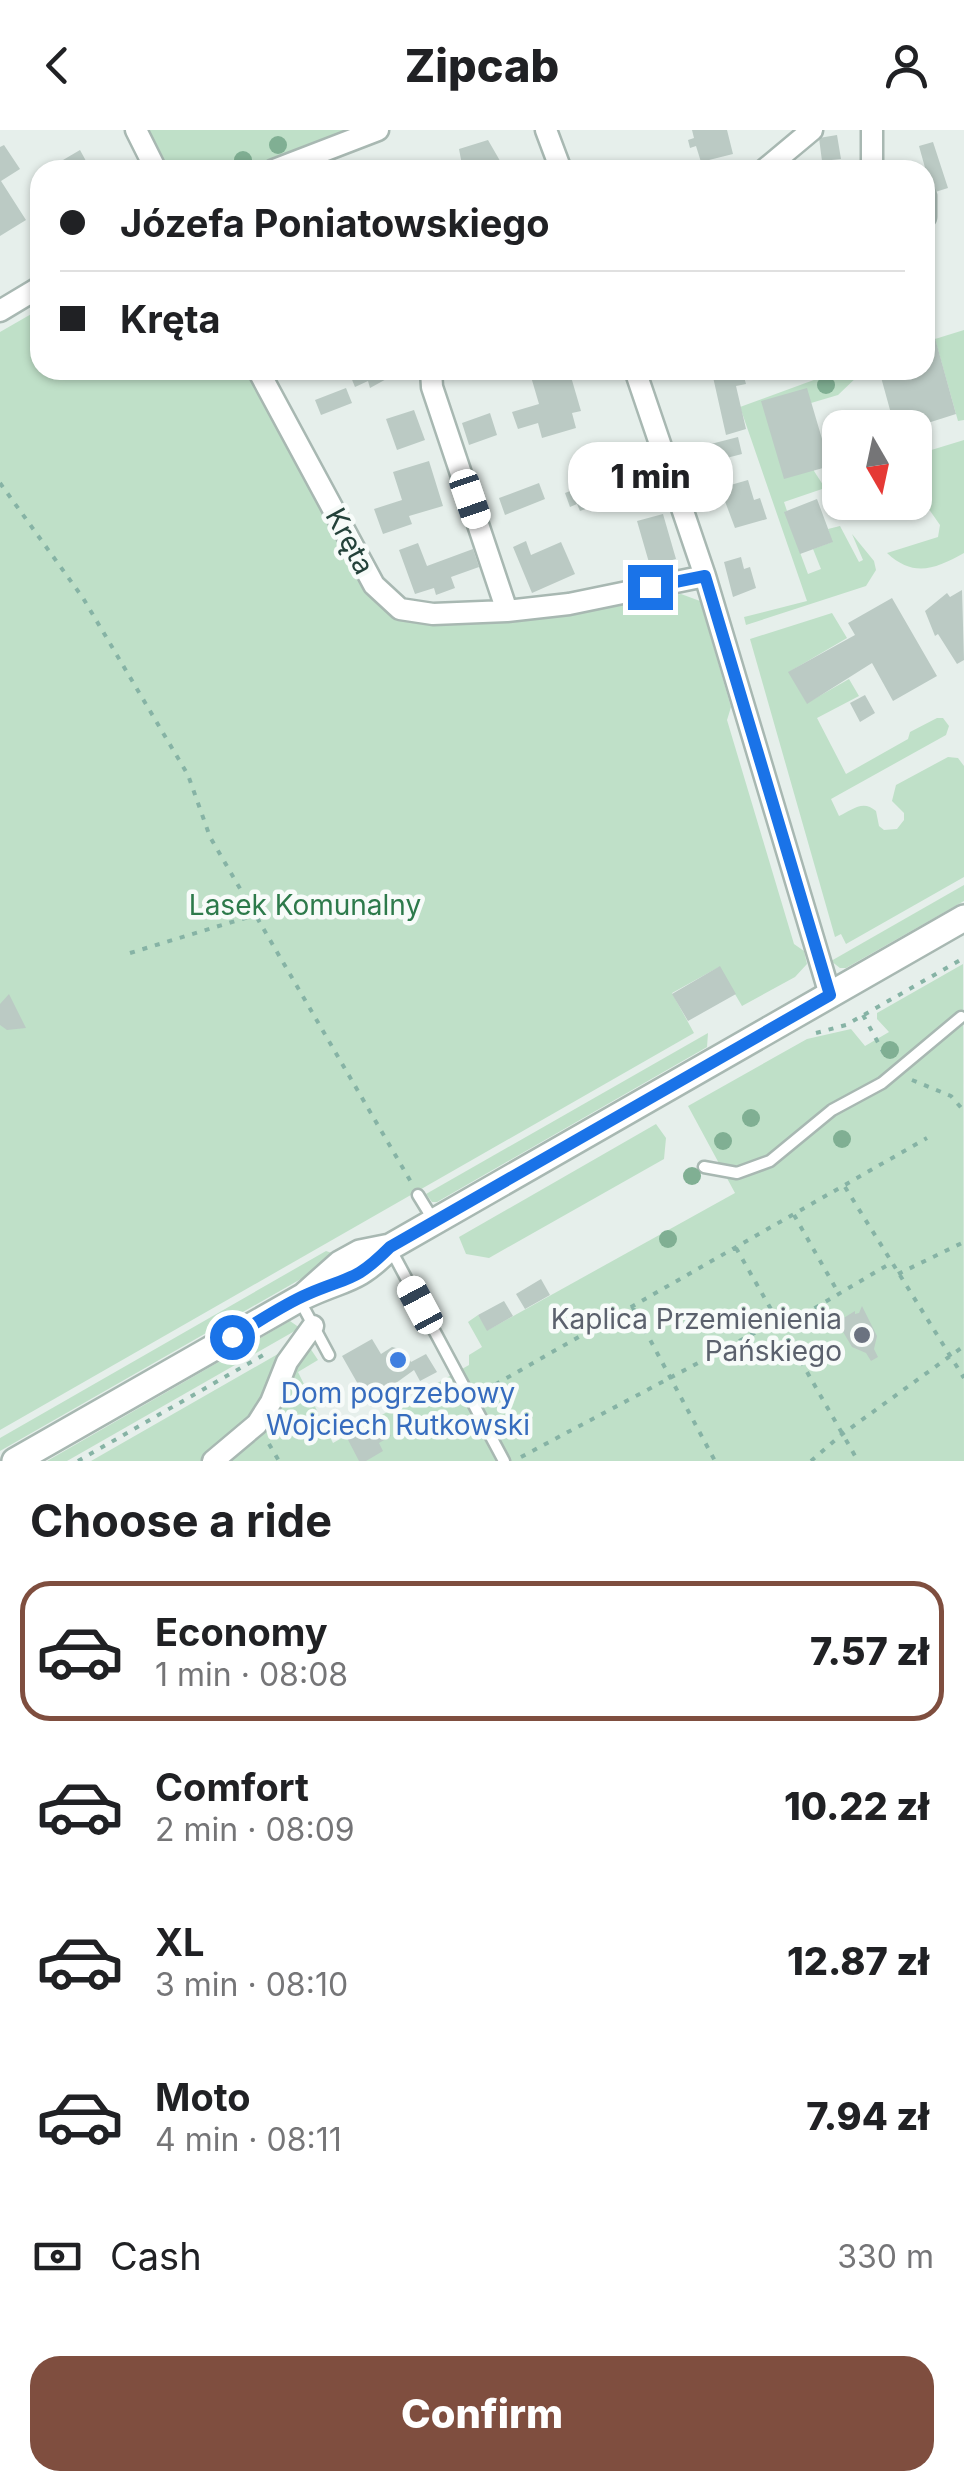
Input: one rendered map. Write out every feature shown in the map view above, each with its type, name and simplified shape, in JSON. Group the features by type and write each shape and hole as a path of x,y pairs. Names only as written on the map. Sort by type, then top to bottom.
{"street":[{"path":"136,130 151,160"},
{"path":"300,160 378,130"},
{"path":"546,130 557,160"},
{"path":"776,160 812,130"},
{"path":"872,130 872,160"},
{"path":"0,311 30,293"},
{"name":"Kręta","path":"263,380 374,585 400,609 418,614 507,611 568,604 705,576"},
{"path":"431,380 507,611"},
{"path":"638,380 705,576 830,995"},
{"path":"15,1461 301,1297 349,1281 376,1263 390,1247 964,918"},
{"path":"214,1461 257,1424 272,1402 287,1362 314,1326"}],"lane":[{"path":"704,1167 737,1172 770,1160 832,1110 895,1072 961,1017"},
{"path":"418,1195 434,1222"},
{"path":"390,1247 504,1461"},
{"path":"301,1297 329,1355"}],"path":[{"path":"0,483 83,598 188,775 210,838 418,1195"},
{"path":"130,953 255,916"},
{"path":"807,1034 840,1028 964,958"},
{"path":"862,1015 895,1072 950,1096 964,1111"},
{"path":"470,1399 927,1138"},
{"path":"844,1186 964,1378"},
{"path":"794,1215 838,1294"},
{"path":"898,1274 964,1242"},
{"path":"736,1248 858,1461"},
{"path":"781,1328 891,1263"},
{"path":"632,1306 714,1461"},
{"path":"514,1461 777,1321"},
{"path":"78,1461 314,1326"},
{"path":"811,1461 964,1346"}],"green space":[{"path":"145,130 348,130 271,160 161,160"},
{"name":"Lasek Komunalny","path":"30,315 30,380 250,380 366,594 397,617 517,618 681,594 700,601 731,707 727,720 794,944 804,951 807,964 795,977 742,1006 719,967 672,993 694,1033 0,1430 0,332"},
{"path":"964,330 964,420 958,421 935,339"},
{"path":"814,380 854,380 838,395 811,403 814,471 822,489 784,502 785,512 808,574 821,569 813,549 832,542 828,529 840,526 859,562 863,560 852,534 874,561 876,570 866,586 746,625 744,617 807,601 740,407"},
{"path":"964,440 964,553 934,567 916,568 887,553 938,537 940,525 932,514 932,450"},
{"path":"832,613 847,638 789,672 807,703 849,679 859,696 817,718 846,774 937,718 943,718 949,726 946,735 831,799 839,816 867,806 876,811 879,826 884,830 897,829 904,813 892,801 896,785 948,757 958,758 964,766 964,877 846,944 841,934 835,937 750,639"},
{"path":"964,885 964,901 846,968 831,961"},
{"path":"963,964 964,1461 91,1461 304,1339 318,1360 298,1372 333,1443 469,1365 469,1355 482,1347 468,1322 478,1315 488,1330 735,1193 688,1106 807,1039 851,1029 865,1046 889,1032 877,1019 877,1013"},
{"path":"708,1033 707,1047 437,1202 426,1194"},
{"path":"656,1124 666,1138 664,1159 489,1258 466,1254 459,1237"},
{"path":"326,1251 341,1256 0,1451 0,1438"},
{"path":"290,1321 300,1328 67,1461 47,1461"}],"building":[{"path":"692,130 727,130 733,154 700,160 696,146 690,148 688,140 694,138"},
{"path":"837,135 841,159 822,160 819,138"},
{"path":"488,140 500,160 461,160 459,149"},
{"path":"933,142 948,188 935,192 935,160 923,160 919,146"},
{"path":"4,145 20,169 1,181 26,220 0,236 0,147"},
{"path":"80,150 86,160 63,160"},
{"path":"935,338 956,414 932,422 932,410 890,410 882,380 935,380"},
{"path":"352,380 385,380 370,388 368,381 355,387"},
{"path":"532,380 572,380 581,411 572,413 576,428 542,438 538,423 518,429 512,412 539,404"},
{"path":"714,380 745,380 746,384 736,386 746,429 726,435"},
{"path":"346,388 352,403 321,415 315,400"},
{"path":"807,388 822,439 822,468 784,479 761,401"},
{"path":"414,410 425,440 397,450 386,419"},
{"path":"490,413 497,435 469,445 462,423"},
{"path":"738,437 742,454 711,462 707,445"},
{"path":"627,455 632,467 593,480 589,468"},
{"path":"429,461 443,506 409,516 412,524 383,534 374,509 402,500 393,472"},
{"path":"748,480 754,500 760,498 767,519 735,528 720,488"},
{"path":"539,483 545,499 505,515 499,498"},
{"path":"586,485 594,506 580,511 577,504 570,507 565,493"},
{"path":"817,499 833,542 800,554 784,512"},
{"path":"663,514 676,559 650,566 637,521"},
{"path":"526,541 531,555 561,542 575,574 532,593 513,547"},
{"path":"418,543 427,566 473,549 479,567 451,577 455,588 436,595 434,588 415,594 399,550"},
{"path":"741,557 744,569 750,567 756,588 733,597 724,562"},
{"path":"962,590 964,660 957,664 938,634 935,636 925,611 947,593 950,597"},
{"path":"892,598 937,676 893,701 872,663 807,704 788,672 855,635 848,623"},
{"path":"865,695 875,713 860,722 850,703"},
{"path":"720,966 736,994 688,1021 672,994"},
{"path":"9,994 26,1028 7,1030 0,1025 0,1004"},
{"path":"541,1279 550,1295 525,1309 516,1294"},
{"path":"504,1301 513,1316 487,1331 478,1315"},
{"name":"Kaplica Przemienienia Pańskiego","path":"862,1306 877,1336 874,1349 878,1357 871,1361 866,1353 852,1347 839,1325 855,1311 859,1313"},
{"path":"372,1339 381,1354 392,1347 404,1350 411,1362 426,1354 437,1372 420,1381 414,1370 389,1388 393,1395 371,1407 342,1356"},
{"path":"380,1416 391,1436 379,1443 383,1451 359,1461 346,1436"}],"place":[{"name":"Kaplica Przemienienia Pańskiego","path":"862,1335"},
{"name":"Dom pogrzebowy Wojciech Rutkowski","path":"398,1360"}],"route":[{"path":"232,1337 312,1292 349,1281 376,1263 390,1247 830,995 705,576 650,587"}]}
